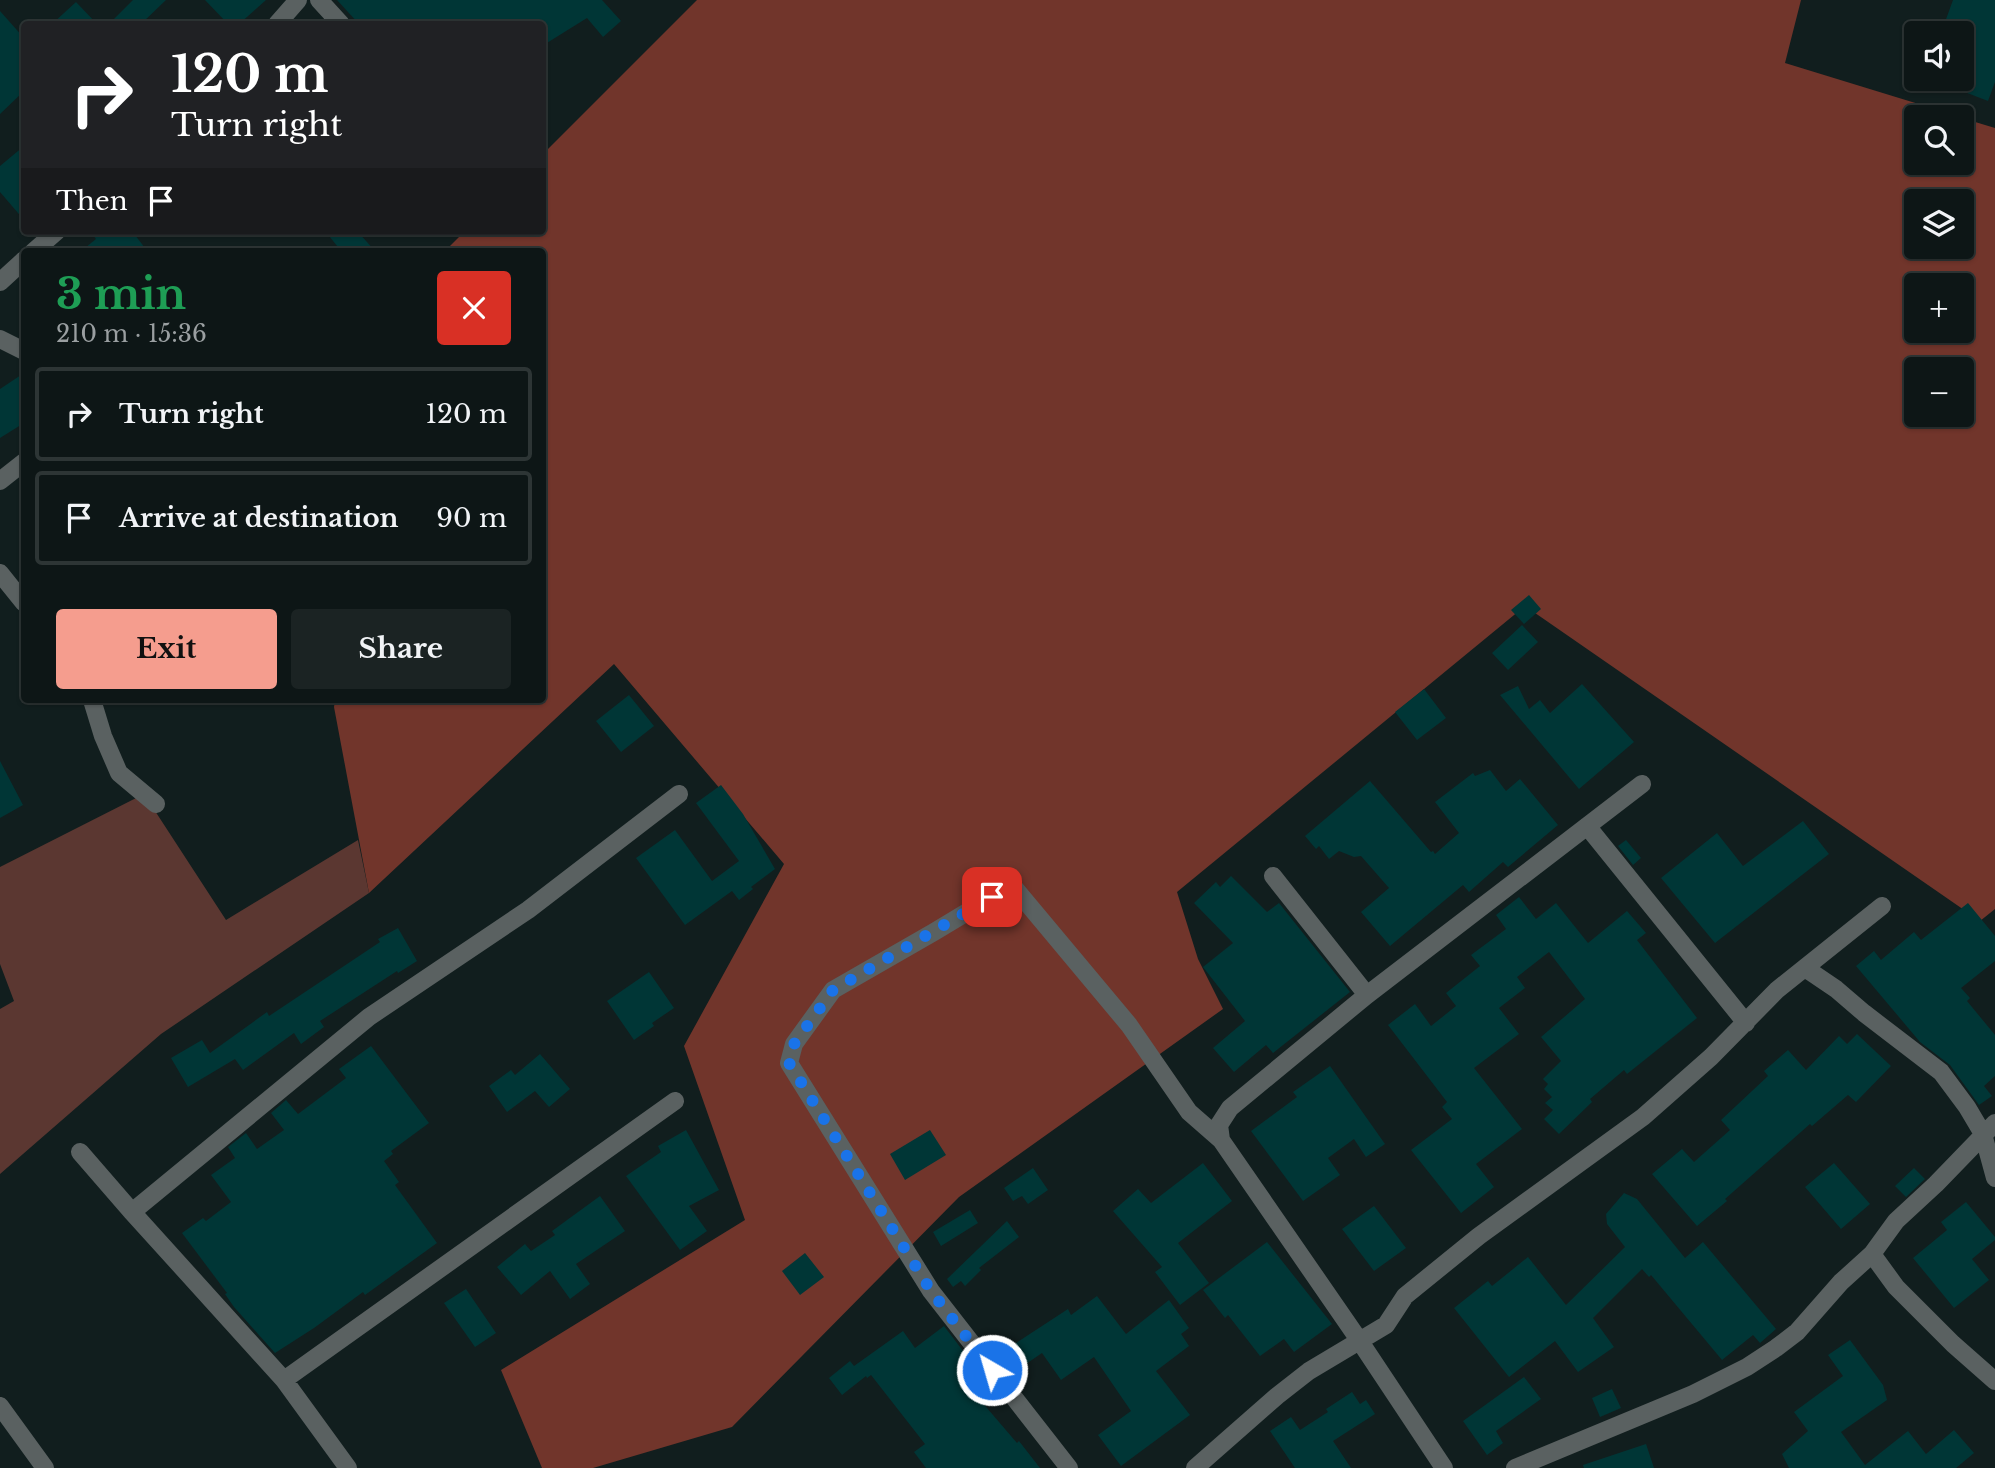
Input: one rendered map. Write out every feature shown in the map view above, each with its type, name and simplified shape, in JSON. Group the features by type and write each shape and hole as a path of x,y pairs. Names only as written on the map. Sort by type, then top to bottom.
{"street":[{"path":"280,21 298,0"},
{"path":"319,0 338,21"},
{"path":"38,248 52,235"},
{"path":"0,282 21,263"},
{"path":"0,339 21,350"},
{"path":"0,481 21,464"},
{"path":"0,573 21,599"},
{"path":"93,703 103,736 120,773 156,804"},
{"path":"1222,1140 1219,1125 1230,1108 1367,995 1642,784"},
{"path":"132,1212 369,1017 528,910 679,794"},
{"path":"1587,826 1745,1023"},
{"path":"1273,876 1367,995"},
{"path":"1069,1468 931,1291 789,1063 794,1044 833,990 1012,885 1129,1025 1189,1112 1222,1140 1444,1468"},
{"path":"1195,1468 1309,1371 1386,1325 1405,1296 1479,1236 1643,1116 1711,1057 1777,990 1882,906"},
{"path":"1805,968 1836,989 1941,1072 1967,1107 1989,1129 1995,1178"},
{"path":"284,1380 675,1101"},
{"path":"1515,1468 1693,1394 1747,1367 1797,1332 1841,1282 1872,1254 1896,1221 1989,1129"},
{"path":"80,1152 284,1380 348,1468"},
{"path":"1872,1254 1896,1287 1995,1381"},
{"path":"0,1406 45,1468"}],"shaded area":[{"path":"697,0 1801,0 1785,63 1922,105 1904,105 1904,175 1974,175 1974,122 1995,128 1995,909 1980,921 1525,606 1177,892 1198,959 1223,1009 959,1197 732,1427 593,1468 542,1468 501,1370 745,1220 684,1046 784,864 614,664 369,893 335,703 546,703 546,248 448,248 461,235 546,235 546,151"},
{"path":"144,794 226,920 358,840 369,893 161,1034 0,1174 0,1009 14,1001 0,964 0,867"}],"building":[{"path":"133,0 166,0 144,21 112,21"},
{"path":"205,0 266,0 242,21 225,21"},
{"path":"337,0 602,0 621,21 603,37 587,18 546,44 546,21 356,21"},
{"path":"1953,0 1995,0 1995,82 1988,101 1962,91 1974,91 1974,21 1945,21"},
{"path":"76,2 94,21 55,21"},
{"path":"0,11 21,35 21,94 0,114"},
{"path":"21,148 21,216 0,192 0,166"},
{"path":"93,235 135,235 145,248 85,248 96,239"},
{"path":"328,235 361,235 372,248 339,248"},
{"path":"21,375 21,425 0,438 0,389"},
{"path":"1529,595 1541,609 1524,624 1511,610"},
{"path":"1522,625 1538,642 1508,670 1492,653"},
{"path":"1582,684 1634,742 1579,789 1500,695 1518,686 1529,709 1540,700 1550,713"},
{"path":"1424,689 1446,718 1417,740 1395,712"},
{"path":"629,695 654,726 621,752 596,721"},
{"path":"0,761 23,805 0,818"},
{"path":"1490,770 1506,791 1520,779 1558,825 1508,867 1503,862 1469,892 1463,885 1390,946 1361,912 1389,888 1361,856 1354,857 1339,851 1329,859 1319,846 1316,849 1305,836 1370,781 1435,854 1459,833 1435,802 1473,773 1475,776"},
{"path":"721,785 743,814 775,869 739,900 732,891 685,925 636,858 675,830 712,881 739,861 696,803"},
{"path":"1803,821 1829,854 1715,943 1661,878 1717,833 1743,866"},
{"path":"1626,840 1641,858 1633,865 1618,846"},
{"path":"1231,876 1267,912 1279,903 1350,992 1273,1053 1266,1045 1234,1072 1213,1048 1245,1021 1203,967 1233,943 1194,903 1216,882 1220,887"},
{"path":"1519,897 1536,919 1556,903 1588,943 1627,911 1646,933 1637,940 1697,1018 1627,1074 1624,1070 1590,1099 1592,1102 1559,1134 1544,1119 1553,1110 1545,1103 1552,1097 1544,1089 1548,1084 1543,1079 1561,1061 1541,1037 1585,999 1549,952 1517,977 1525,988 1499,1008 1519,1034 1474,1068 1522,1129 1476,1164 1494,1187 1461,1213 1411,1150 1452,1119 1442,1107 1447,1102 1388,1025 1415,1004 1431,1026 1456,1006 1446,993 1480,966 1471,955 1506,929 1496,915"},
{"path":"1968,903 1995,936 1995,961 1961,988 1970,998 1967,1001 1995,1035 1995,1076 1984,1086 1992,1096 1979,1105 1950,1065 1920,1042 1856,966 1874,951 1881,960 1914,932 1921,940"},
{"path":"398,928 417,961 320,1021 324,1027 301,1044 294,1033 243,1070 235,1059 188,1087 171,1058 202,1040 210,1053 267,1012 269,1016 380,942 378,939"},
{"path":"649,972 674,1008 634,1040 607,1001"},
{"path":"1857,1034 1891,1066 1856,1102 1848,1095 1812,1126 1810,1124 1697,1226 1652,1174 1682,1149 1694,1162 1730,1130 1721,1120 1768,1076 1764,1071 1788,1050 1806,1070 1839,1036 1847,1044"},
{"path":"371,1046 429,1123 391,1151 393,1154 384,1161 399,1182 395,1185 437,1243 365,1295 363,1292 275,1353 234,1307 225,1294 227,1293 182,1233 203,1218 206,1221 231,1202 211,1175 235,1158 228,1147 246,1133 257,1149 284,1130 271,1113 286,1100 298,1114 346,1078 339,1069"},
{"path":"540,1054 570,1089 549,1107 535,1091 507,1112 489,1086 511,1070 515,1075"},
{"path":"1330,1066 1385,1144 1366,1157 1354,1139 1328,1158 1340,1175 1303,1201 1251,1131 1297,1097 1293,1092"},
{"path":"686,1130 719,1190 689,1206 707,1231 680,1250 626,1176 661,1152 658,1146"},
{"path":"930,1130 946,1155 905,1180 890,1154"},
{"path":"1203,1163 1232,1201 1178,1243 1209,1283 1180,1305 1155,1272 1162,1267 1113,1211 1138,1189 1151,1203"},
{"path":"1834,1163 1870,1204 1841,1229 1805,1187"},
{"path":"1033,1168 1048,1190 1028,1204 1022,1196 1013,1201 1004,1188"},
{"path":"1914,1168 1925,1179 1906,1197 1895,1186"},
{"path":"1624,1193 1637,1199 1685,1258 1703,1242 1776,1329 1760,1343 1753,1335 1722,1360 1651,1275 1649,1277 1642,1269 1593,1318 1614,1347 1578,1372 1555,1341 1509,1377 1454,1308 1488,1281 1492,1286 1528,1257 1566,1305 1625,1247 1607,1224 1606,1214"},
{"path":"600,1196 625,1231 576,1264 590,1284 570,1299 550,1271 521,1295 497,1267 525,1244 531,1251 555,1235 552,1231"},
{"path":"1966,1202 1995,1240 1972,1259 1989,1280 1954,1308 1913,1258 1947,1230 1941,1222"},
{"path":"1374,1206 1406,1248 1374,1271 1342,1229"},
{"path":"970,1210 978,1223 941,1246 933,1232"},
{"path":"1007,1221 1019,1237 979,1268 981,1270 965,1286 961,1281 953,1287 947,1279"},
{"path":"1267,1242 1332,1324 1294,1352 1284,1339 1260,1356 1228,1315 1225,1318 1203,1290"},
{"path":"805,1253 824,1277 800,1295 782,1271"},
{"path":"466,1289 496,1333 475,1347 444,1303"},
{"path":"1097,1296 1126,1334 1169,1300 1189,1328 1181,1334 1189,1346 1156,1371 1190,1415 1121,1466 1098,1435 1131,1411 1094,1357 1061,1380 1042,1353 1026,1364 1013,1345 1068,1309 1071,1315"},
{"path":"944,1326 983,1377 969,1387 1040,1468 926,1468 914,1452 925,1444 871,1375 842,1395 829,1378 850,1361 854,1366 903,1331 915,1348"},
{"path":"1850,1340 1883,1385 1887,1400 1841,1432 1865,1465 1908,1431 1926,1454 1954,1430 1974,1453 1956,1468 1789,1468 1782,1454 1808,1431 1794,1412 1843,1376 1828,1355"},
{"path":"1524,1377 1541,1399 1496,1431 1503,1443 1487,1455 1463,1421"},
{"path":"1612,1389 1621,1408 1600,1417 1592,1398"},
{"path":"1352,1392 1360,1404 1366,1400 1375,1414 1333,1441 1351,1468 1295,1468 1270,1431 1291,1417 1300,1430"},
{"path":"1646,1444 1654,1468 1584,1468 1583,1465"}],"route":[{"path":"992,897 833,990 794,1044 789,1063 931,1291 992,1370"}]}
